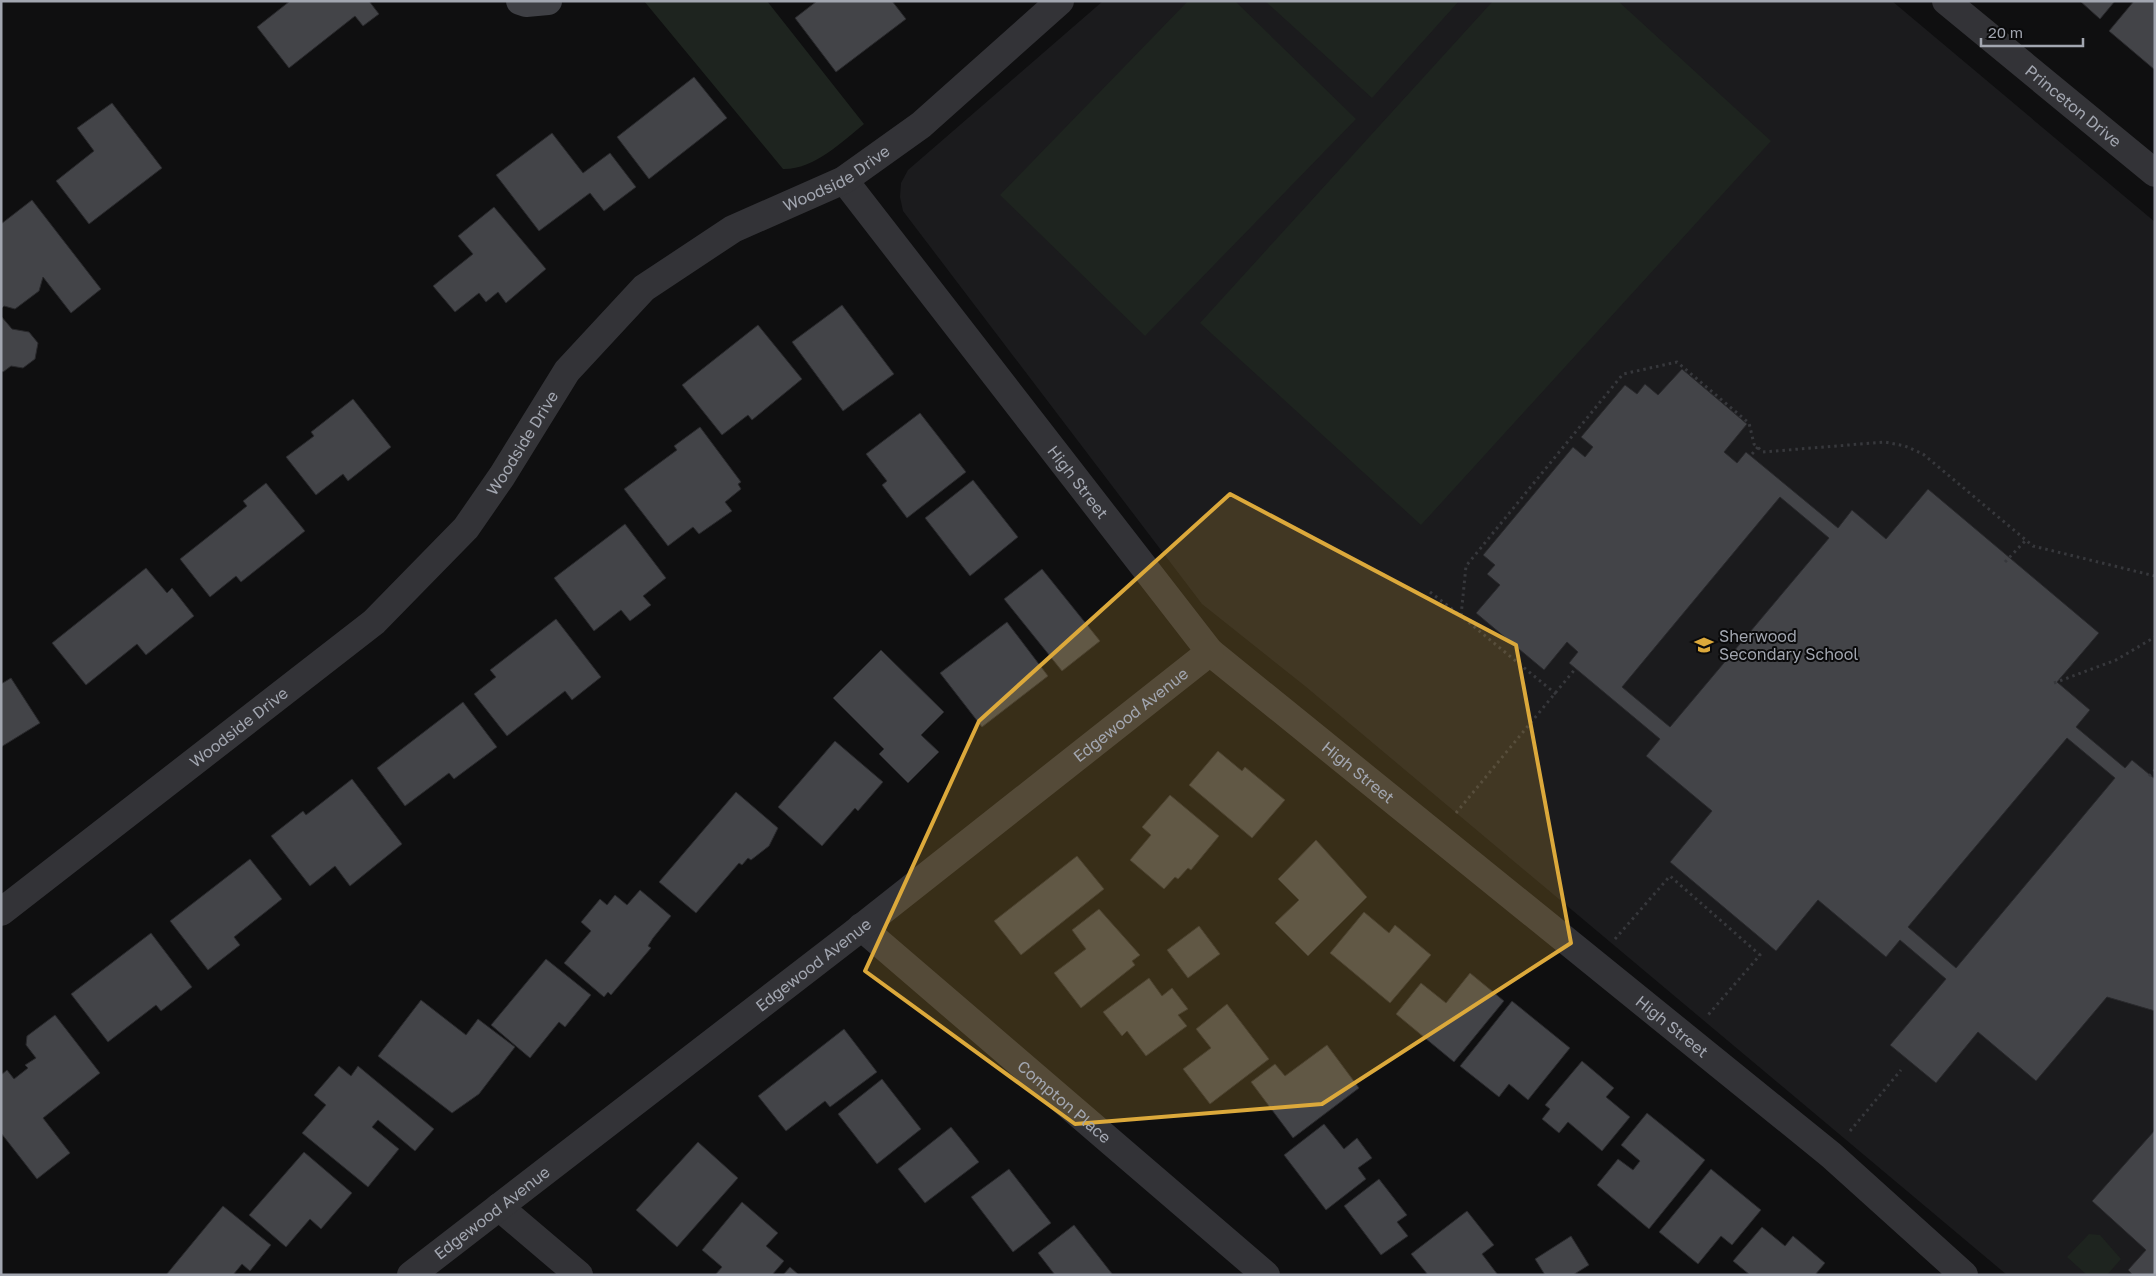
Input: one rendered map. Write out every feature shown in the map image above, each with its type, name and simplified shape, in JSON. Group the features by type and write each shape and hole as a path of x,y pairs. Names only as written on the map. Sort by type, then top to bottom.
{"main road":[{"path":"520,1 526,3 548,1"}],"street":[{"name":"Woodside Drive","path":"1,912 374,622 466,528 502,476 567,371 644,288 733,229 844,180 921,125 1060,1"},
{"name":"Princeton Drive","path":"1946,1 2155,173"},
{"name":"High Street","path":"844,180 1210,652 1831,1155 1964,1275"},
{"name":"Edgewood Avenue","path":"411,1275 861,927 1210,652"},
{"name":"Compton Place","path":"861,927 1266,1275"},
{"path":"499,1207 579,1275"}],"path":[{"path":"1461,616 1466,566 1623,374 1677,362 1749,423 1754,444 1763,452 1885,442 1905,446 1923,454 2032,546 2155,576"},
{"path":"1752,454 1758,447"},
{"path":"2005,562 2026,540"},
{"path":"1430,592 1556,694"},
{"path":"2054,683 2116,660 2155,637"},
{"path":"1436,836 1576,668"},
{"path":"2149,776 2155,770"},
{"path":"1594,964 1670,876 1760,954 1686,1039"},
{"path":"1831,1155 1901,1070"}],"highlighted area":[{"path":"1230,494 1516,645 1571,943 1322,1104 1075,1124 865,971 979,721"}],"shaded area":[{"path":"644,1 767,1 864,124 816,160 794,168 783,169"},
{"name":"Sherwood Secondary School","path":"1103,1 1892,1 2155,222 2155,1275 2007,1275 1305,686 1202,604 903,211 900,197 901,183 908,170"},
{"path":"1188,1 1235,1 1356,119 1145,336 1000,195"},
{"path":"1265,1 1459,1 1372,98"},
{"path":"1493,1 1618,1 1771,141 1421,525 1200,323"},
{"path":"2089,1234 2100,1235 2121,1259 2107,1275 2087,1275 2067,1257"}],"building":[{"path":"290,1 369,1 379,14 363,26 355,16 289,68 257,27"},
{"path":"817,1 892,1 906,19 836,72 795,18"},
{"path":"2080,1 2115,1 2100,19"},
{"path":"2134,1 2155,1 2155,70 2109,31"},
{"path":"694,77 727,118 649,179 617,137"},
{"path":"112,103 162,168 89,224 56,181 94,151 77,128"},
{"path":"552,133 583,173 610,153 636,187 604,211 590,193 539,231 496,175"},
{"path":"32,200 101,289 71,313 43,277 39,291 15,309 4,306 1,309 1,224"},
{"path":"494,207 546,269 506,303 498,292 486,302 479,293 455,312 433,286 473,254 458,236"},
{"path":"842,305 894,374 843,411 792,342"},
{"path":"1,316 12,329 29,332 38,343 35,359 23,368 11,366 3,372 1,370"},
{"path":"758,325 802,379 752,420 748,415 722,435 682,385"},
{"path":"1682,369 1747,424 1724,452 1737,463 1746,452 1838,528 1852,510 1886,539 1928,489 2099,633 2057,682 2090,710 2076,727 2125,768 2132,760 2155,779 2155,1011 2107,997 2036,1081 1978,1032 1936,1083 1890,1045 1946,979 1900,940 1886,957 1818,900 1776,951 1670,862 1712,811 1646,756 1660,739 1569,663 1578,652 1567,642 1544,670 1476,613 1500,585 1487,574 1495,565 1483,555 1573,447 1585,457 1593,447 1581,437 1625,385 1637,394 1645,384 1658,395","holes":["1780,497 1829,538 1670,727 1622,687","2067,738 2115,778 1956,968 1908,927"]},
{"path":"353,399 391,447 348,481 343,474 316,495 286,457 314,436 311,432"},
{"path":"920,413 966,472 907,518 882,485 887,481 866,454"},
{"path":"700,427 741,482 738,484 741,489 725,502 732,511 699,534 693,527 668,546 624,489 677,450 674,446"},
{"path":"973,480 1018,537 970,576 925,518"},
{"path":"266,483 305,531 241,582 236,576 210,597 180,559 247,506 243,501"},
{"path":"625,524 666,578 643,596 651,605 630,621 621,610 594,631 554,578"},
{"path":"146,568 167,593 172,588 194,616 146,655 137,644 86,685 52,643"},
{"path":"1042,569 1100,641 1062,671 1004,599"},
{"path":"556,619 601,677 572,700 565,691 507,736 474,694 496,677 490,670"},
{"path":"1007,622 1048,676 982,727 940,673"},
{"path":"881,650 944,712 921,735 939,752 908,783 879,754 884,749 833,698"},
{"path":"11,678 40,723 1,747 1,684"},
{"path":"463,702 497,747 454,779 449,773 405,806 377,768"},
{"path":"835,741 883,782 858,811 855,808 822,846 778,807"},
{"path":"1218,751 1242,771 1245,767 1285,800 1252,838 1189,785"},
{"path":"352,779 402,844 350,886 335,866 310,886 271,836 303,811 306,815"},
{"path":"736,792 778,828 769,846 751,860 748,858 742,865 739,863 696,913 659,882"},
{"path":"1170,795 1219,836 1191,870 1188,868 1178,879 1175,877 1164,889 1130,860 1151,835 1142,827"},
{"path":"1316,840 1367,897 1308,956 1275,923 1299,900 1278,879"},
{"path":"1077,856 1104,889 1021,955 994,921"},
{"path":"250,859 282,899 234,937 240,945 208,970 170,921"},
{"path":"640,890 671,916 648,946 651,948 611,995 608,992 604,997 564,963 591,931 581,922 600,899 607,905 615,895 627,905"},
{"path":"1099,909 1140,955 1132,961 1135,965 1081,1008 1054,973 1086,949 1072,930"},
{"path":"1364,912 1389,933 1395,925 1431,955 1390,1003 1330,953"},
{"path":"1199,926 1220,954 1188,978 1167,950"},
{"path":"151,933 192,987 161,1011 156,1005 108,1042 71,994"},
{"path":"546,959 591,995 565,1027 559,1022 530,1058 491,1025"},
{"path":"1470,973 1504,1001 1454,1062 1396,1014 1421,983 1446,1003"},
{"path":"1149,978 1162,996 1172,988 1188,1009 1178,1015 1187,1026 1146,1056 1127,1031 1122,1036 1103,1012"},
{"path":"421,1000 466,1035 478,1019 515,1047 479,1094 452,1113 378,1056"},
{"path":"1512,1001 1570,1048 1528,1100 1509,1084 1499,1097 1460,1066"},
{"path":"1227,1004 1269,1059 1210,1104 1183,1069 1211,1048 1196,1029"},
{"path":"55,1015 100,1073 43,1118 70,1153 37,1179 1,1133 1,1075 7,1070 14,1079 28,1068 25,1065 36,1058 26,1045 27,1036"},
{"path":"844,1029 877,1072 830,1107 825,1101 786,1131 758,1096"},
{"path":"1327,1045 1359,1088 1293,1138 1251,1082 1275,1064 1285,1076"},
{"path":"1582,1061 1614,1088 1606,1097 1630,1117 1602,1151 1568,1122 1559,1133 1542,1119 1550,1109 1545,1105"},
{"path":"339,1066 351,1076 358,1066 434,1129 415,1151 378,1120 372,1127 399,1149 368,1187 302,1133 326,1105 314,1095"},
{"path":"882,1079 921,1129 877,1164 838,1114"},
{"path":"1647,1113 1705,1160 1649,1229 1597,1185 1618,1159 1633,1170 1640,1161 1621,1145"},
{"path":"1324,1124 1344,1149 1357,1138 1372,1158 1358,1168 1366,1179 1326,1210 1284,1155"},
{"path":"951,1127 979,1162 925,1203 898,1169"},
{"path":"2155,1130 2155,1275 2133,1275 2128,1270 2146,1250 2092,1201"},
{"path":"698,1142 738,1178 677,1247 636,1210"},
{"path":"304,1152 352,1193 321,1229 310,1219 286,1247 249,1215"},
{"path":"1009,1169 1051,1223 1013,1252 971,1197"},
{"path":"1711,1169 1761,1210 1732,1245 1721,1236 1698,1264 1659,1232"},
{"path":"1379,1179 1407,1215 1397,1222 1408,1236 1381,1255 1344,1206"},
{"path":"742,1202 778,1233 766,1246 784,1261 772,1275 715,1275 722,1267 702,1250"},
{"path":"223,1206 271,1245 250,1271 242,1264 233,1275 166,1275"},
{"path":"1467,1211 1494,1245 1482,1254 1498,1275 1428,1275 1411,1254"},
{"path":"1074,1225 1113,1275 1055,1275 1038,1253"},
{"path":"1762,1227 1785,1246 1793,1236 1825,1263 1815,1275 1750,1275 1733,1261"},
{"path":"1571,1236 1589,1265 1573,1275 1545,1275 1535,1259"},
{"path":"790,1267 799,1275 783,1275"}],"place":[{"name":"Sherwood Secondary School","path":"1704,645"}]}
